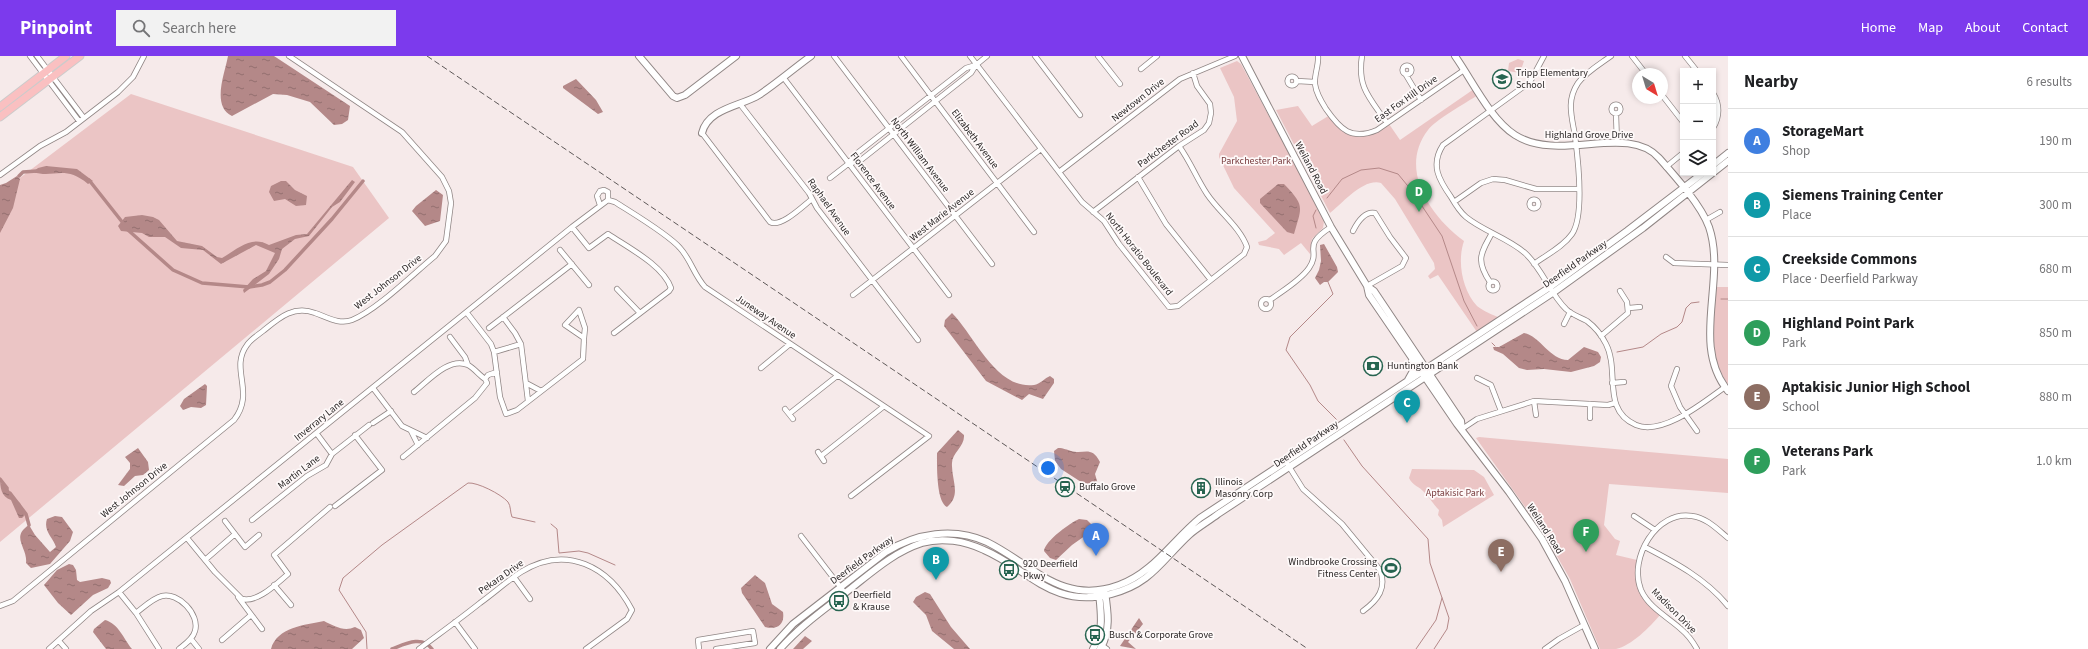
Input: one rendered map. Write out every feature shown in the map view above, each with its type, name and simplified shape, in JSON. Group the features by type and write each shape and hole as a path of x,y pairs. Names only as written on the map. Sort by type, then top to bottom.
{"main road":[{"path":"0,107 66,56"},
{"path":"0,117 80,56"},
{"path":"639,56 673,96 677,98 685,95 736,56"},
{"path":"702,133 711,119 727,108 759,95 811,56"},
{"name":"Weiland Road","path":"1242,56 1331,227 1367,286 1369,295 1411,357 1425,373"},
{"name":"Highland Grove Drive","path":"1455,56 1491,110 1507,129 1524,140 1546,146 1634,143 1650,150 1666,167 1706,220 1713,242 1714,264 1710,349 1713,364 1726,389"},
{"path":"1716,163 1728,153"},
{"name":"Deerfield Parkway","path":"780,649 806,623 845,593 901,552 924,543 948,541 964,543 986,550 1050,590 1072,595 1102,593 1141,574 1195,522 1288,465 1552,289 1613,242 1728,162"},
{"name":"Deerfield Parkway","path":"1685,191 1700,176"},
{"name":"Weiland Road","path":"1367,286 1374,291 1462,429 1542,539 1565,581 1595,649"},
{"path":"1407,382 1413,371 1411,357"},
{"name":"Deerfield Parkway","path":"1288,465 1407,382 1425,373"},
{"name":"Deerfield Parkway","path":"770,649 793,624 898,545 925,535 948,533 968,536 987,542 1038,575 1055,584 1077,590 1102,593"},
{"path":"1093,649 1101,647 1102,593"}],"street":[{"path":"30,56 45,72 82,120"},
{"path":"37,56 45,72"},
{"path":"0,175 40,146 66,132 125,85 133,77 144,56"},
{"name":"West Johnson Drive","path":"0,606 13,601 234,420 243,405 245,394 240,372 243,351 251,340 287,313 302,310 315,313 333,321 352,320 367,311 435,256 443,247 447,234 451,203 449,192 442,177 402,132 289,56"},
{"name":"North William Avenue","path":"834,56 992,264"},
{"name":"Elizabeth Avenue","path":"901,56 1034,232"},
{"name":"North Horatio Boulevard","path":"970,56 1082,202 1104,221 1136,266 1169,307 1178,306 1244,254 1247,247 1239,233 1207,194 1191,164 1179,146"},
{"path":"848,164 861,160 894,136 971,73 976,65 987,56"},
{"path":"1035,56 1080,115"},
{"path":"1098,56 1120,84"},
{"path":"1141,69 1157,56"},
{"name":"Newtown Drive","path":"1059,172 1180,79 1235,56"},
{"name":"East Fox Hill Drive","path":"1318,56 1315,82 1316,90 1322,103 1338,125 1348,132 1360,134 1371,133 1464,70"},
{"path":"1362,56 1360,70 1361,82 1364,90 1387,123"},
{"path":"1544,56 1530,82 1447,141 1437,156 1436,167 1438,176 1454,202 1466,217 1525,253 1563,306 1592,325 1601,336 1610,356 1615,403 1630,421 1644,427 1660,426 1698,407 1726,389"},
{"path":"1534,264 1565,242 1572,235 1579,218 1579,189 1576,146 1570,112 1573,94 1583,78 1611,56"},
{"path":"1632,56 1641,68"},
{"path":"1685,56 1695,68"},
{"path":"830,178 848,164 856,154 966,68 976,65"},
{"name":"Parkchester Road","path":"1093,212 1179,146 1204,130 1211,118 1210,104 1197,86 1193,74"},
{"path":"1406,75 1421,100"},
{"name":"Florence Avenue","path":"783,77 949,295"},
{"path":"1297,81 1315,82"},
{"path":"1716,99 1719,110 1716,122"},
{"path":"1668,103 1680,118"},
{"name":"Raphael Avenue","path":"740,104 918,340"},
{"path":"1616,114 1617,143"},
{"path":"702,133 770,222 781,223 812,199"},
{"name":"West Marie Avenue","path":"853,295 1041,149"},
{"path":"1666,167 1680,155"},
{"path":"1138,177 1166,224 1211,280"},
{"path":"1454,202 1482,183 1493,179 1505,180 1536,190 1579,189"},
{"path":"600,205 597,196 600,191 604,190 608,192 608,200"},
{"path":"1535,200 1536,190"},
{"name":"Inverrary Lane","path":"49,649 91,611 119,592 187,538 572,227 608,200"},
{"name":"Juneway Avenue","path":"608,200 615,202 679,246 688,258 697,278 705,287 883,407 929,436 850,496"},
{"path":"1706,220 1720,212"},
{"path":"1353,231 1358,222 1369,213 1375,213 1390,237 1406,258 1402,266 1367,286"},
{"path":"572,227 588,248 608,234 659,269 670,284 671,288 667,292 614,333"},
{"path":"1270,300 1308,270 1312,262 1313,243 1319,234 1331,227"},
{"path":"1490,282 1483,272 1480,257 1492,233"},
{"path":"560,250 589,285"},
{"path":"1666,257 1674,263 1728,265"},
{"path":"489,328 572,264"},
{"path":"617,289 640,314"},
{"path":"1601,336 1628,313 1629,308 1627,302 1620,291"},
{"path":"1629,308 1640,307"},
{"path":"467,313 491,344 494,352 500,397 506,414 517,410 583,359 585,328 579,310 566,325 584,338"},
{"path":"1564,324 1570,312"},
{"path":"503,317 516,333 521,344 528,401"},
{"path":"450,337 465,357 468,365"},
{"path":"494,352 521,344"},
{"path":"761,368 790,344"},
{"path":"414,392 450,364 458,363 468,365 485,379"},
{"path":"1677,369 1671,386 1684,414 1697,431"},
{"path":"403,457 475,398 486,383 485,379 488,375 497,372"},
{"path":"789,414 837,376"},
{"path":"1477,378 1491,385 1501,411"},
{"path":"1612,383 1624,382"},
{"path":"526,383 541,391"},
{"path":"373,388 402,426 427,438"},
{"path":"1462,429 1477,419 1534,402 1608,405 1615,403"},
{"path":"1534,402 1536,415"},
{"path":"1590,404 1590,418"},
{"path":"824,461 819,454 883,407"},
{"path":"785,409 793,419"},
{"name":"Martin Lane","path":"252,520 307,476 326,465 332,454 355,435 391,411"},
{"path":"411,431 418,445"},
{"path":"317,434 332,454"},
{"path":"187,538 205,560 245,600 257,596 288,574 274,555 333,507 382,470 355,435"},
{"path":"1288,465 1309,496 1342,524 1380,570 1382,576 1382,590 1377,599 1363,611"},
{"path":"1634,516 1655,530"},
{"name":"Madison Drive","path":"1697,649 1687,635 1655,608 1641,591 1638,582 1638,568 1645,547 1655,530 1672,517 1691,516 1708,521 1728,538"},
{"path":"225,521 245,547 259,535"},
{"path":"205,560 235,534"},
{"path":"801,536 845,593"},
{"path":"1645,547 1685,568 1720,597 1728,606"},
{"name":"Pekara Drive","path":"419,649 521,572 545,562 563,559 581,562 606,576 630,606 631,613 627,619 586,649"},
{"path":"514,577 530,599"},
{"path":"274,584 291,605"},
{"path":"234,590 262,629"},
{"path":"119,592 136,613 159,649"},
{"path":"136,613 156,598 162,596 175,596 180,600 194,616 196,626 191,639 179,649"},
{"path":"222,640 251,615"},
{"path":"456,622 475,649"},
{"path":"1545,649 1563,636 1584,625"},
{"path":"700,649 698,640 753,631 756,643 716,649"},
{"path":"191,639 199,649"},
{"path":"59,641 66,649"}],"green space":[{"path":"1518,59 1524,61 1520,73 1508,71 1509,63"},
{"name":"Parkchester Park","path":"1237,61 1241,64 1324,221 1323,228 1312,239 1310,254 1301,243 1284,255 1279,249 1259,245 1258,242 1266,240 1275,233 1234,188 1219,157 1219,154 1237,121 1234,97 1220,68"},
{"path":"1474,89 1478,95 1431,126 1420,145 1416,160 1417,176 1422,191 1430,205 1451,231 1464,241 1461,266 1464,284 1468,292 1477,306 1500,318 1477,332 1438,275 1430,279 1428,276 1435,269 1434,263 1395,199 1381,183 1374,182 1360,188 1330,213 1276,110 1298,106 1312,126 1330,115 1342,130 1356,136 1372,133 1389,124 1400,140"},
{"path":"131,94 353,167 389,218 0,542 0,193"},
{"path":"1716,287 1728,287 1728,384 1721,373 1715,350 1714,325"},
{"path":"1479,437 1728,459 1728,493 1609,484 1604,525 1615,539 1620,541 1616,555 1637,560 1636,569 1638,584 1644,597 1660,615 1634,640 1616,649 1600,649 1570,579 1545,535 1476,438"},
{"name":"Aptakisic Park","path":"1412,469 1474,470 1484,477 1494,495 1443,527 1442,520 1438,515 1439,510 1425,493 1412,483 1409,478"}],"water":[{"path":"228,56 274,56 350,106 348,120 342,124 334,125 310,102 287,95 273,94 232,116 222,105 221,97 222,80"},
{"path":"576,79 596,100 603,112 598,114 563,88 563,86"},
{"path":"46,166 77,169 93,181 88,184 80,178 66,173 40,174 33,172 38,168"},
{"path":"17,176 20,179 13,208 0,233 0,185"},
{"path":"352,180 355,182 340,202 332,207 309,236 295,239 282,249 279,259 269,274 244,293 243,290 253,279 266,271 275,253 256,245 221,264 203,250 181,248 165,237 149,237 142,233 121,231 118,226 125,217 142,215 153,217 159,220 177,241 202,246 217,257 222,258 250,242 262,242 269,245 296,235 307,234"},
{"path":"281,181 286,181 295,190 307,196 306,205 296,206 285,199 274,201 269,192 271,186"},
{"path":"1278,184 1284,184 1299,202 1300,212 1294,234 1287,232 1260,203 1260,199"},
{"path":"436,190 443,195 440,221 425,226 412,211"},
{"path":"1324,244 1337,267 1338,272 1328,282 1324,282 1320,285 1315,278 1321,261 1320,245"},
{"path":"952,313 987,359 1008,379 1020,384 1034,385 1050,376 1054,379 1054,383 1043,399 1029,394 1022,400 986,381 944,326 945,320"},
{"path":"1524,333 1535,338 1550,352 1562,359 1568,360 1584,347 1598,352 1601,357 1600,362 1594,366 1571,372 1544,369 1527,370 1519,368 1503,354 1494,350 1493,347 1499,347"},
{"path":"205,384 207,386 206,405 201,408 191,407 183,410 180,406 184,399"},
{"path":"958,430 964,435 964,439 954,456 952,463 955,492 954,497 947,507 943,504 939,491 937,453"},
{"path":"138,448 148,462 149,470 143,475 135,476 124,486 118,485 130,469 130,463 125,457"},
{"path":"1058,448 1076,452 1090,452 1094,454 1100,462 1095,474 1099,488 1095,491 1061,469 1055,461 1054,451"},
{"path":"0,477 1,483 8,488 13,498 20,503 25,515 22,518 19,518 11,500 3,494 1,488"},
{"path":"55,516 62,517 73,532 70,541 50,564 31,568 26,563 25,552 21,543 20,538 23,529 29,525 35,535 50,552 56,547 47,530 46,523 47,519"},
{"path":"1079,519 1087,520 1091,524 1092,529 1056,560 1050,558 1044,551 1045,547 1064,528"},
{"path":"69,564 73,565 76,570 77,580 80,582 102,578 110,580 111,583 108,588 93,595 71,615 58,603 44,585 57,570"},
{"path":"755,575 765,583 772,604 783,612 783,620 779,626 773,628 765,627 742,593 741,588"},
{"path":"925,592 930,594 951,627 970,649 954,649 932,631 926,615 913,602 916,597"},
{"path":"1139,618 1143,624 1128,642 1136,649 1120,646"},
{"path":"105,620 117,628 132,649 106,649 93,632 94,629"},
{"path":"324,621 343,629 355,627 361,630 364,638 352,649 271,649 274,642 285,632 300,626"},
{"path":"805,636 812,641 803,649 793,649"}],"waterway":[{"path":"1327,198 1342,179 1361,170 1379,168 1398,174 1412,191 1442,236 1464,301 1477,326"},
{"path":"19,176 23,172 37,171"},
{"path":"89,180 123,223"},
{"path":"128,230 173,270 202,283 249,287 262,285 270,282 285,270 332,219 363,181"},
{"path":"1316,210 1313,216 1316,228"},
{"path":"1328,282 1333,294 1290,337 1286,350 1310,385 1318,401 1337,420"},
{"path":"1721,299 1728,299"},
{"path":"1617,352 1643,347 1661,334 1677,327 1682,322 1686,308 1691,303 1699,302"},
{"path":"1492,343 1495,346"},
{"path":"1344,440 1362,466 1428,539 1430,563 1449,618 1447,629 1434,649"},
{"path":"0,479 7,488"},
{"path":"367,649 366,632 339,590 343,578 382,545 468,483 483,486 505,499 509,504 512,517 535,522"},
{"path":"10,493 26,514 29,525"},
{"path":"551,524 557,529 559,553 579,551 588,553 615,565"},
{"path":"1416,649 1436,620 1442,598"},
{"path":"392,649 413,642 423,642 432,649"}],"railway":[{"path":"427,56 1308,649"}],"place":[{"name":"Tripp Elementary School","path":"1502,79"},
{"name":"Highland Point Park","path":"1419,212"},
{"name":"Huntington Bank","path":"1373,366"},
{"name":"Creekside Commons","path":"1407,423"},
{"name":"Buffalo Grove","path":"1065,487"},
{"name":"Illinois Masonry Corp","path":"1201,488"},
{"name":"Veterans Park","path":"1586,552"},
{"name":"StorageMart","path":"1096,556"},
{"name":"Windbrooke Crossing Fitness Center","path":"1391,568"},
{"name":"920 Deerfield Pkwy","path":"1009,570"},
{"name":"Aptakisic Junior High School","path":"1501,572"},
{"name":"Siemens Training Center","path":"936,580"},
{"name":"Deerfield & Krause","path":"839,601"},
{"name":"Busch & Corporate Grove","path":"1095,635"}]}
